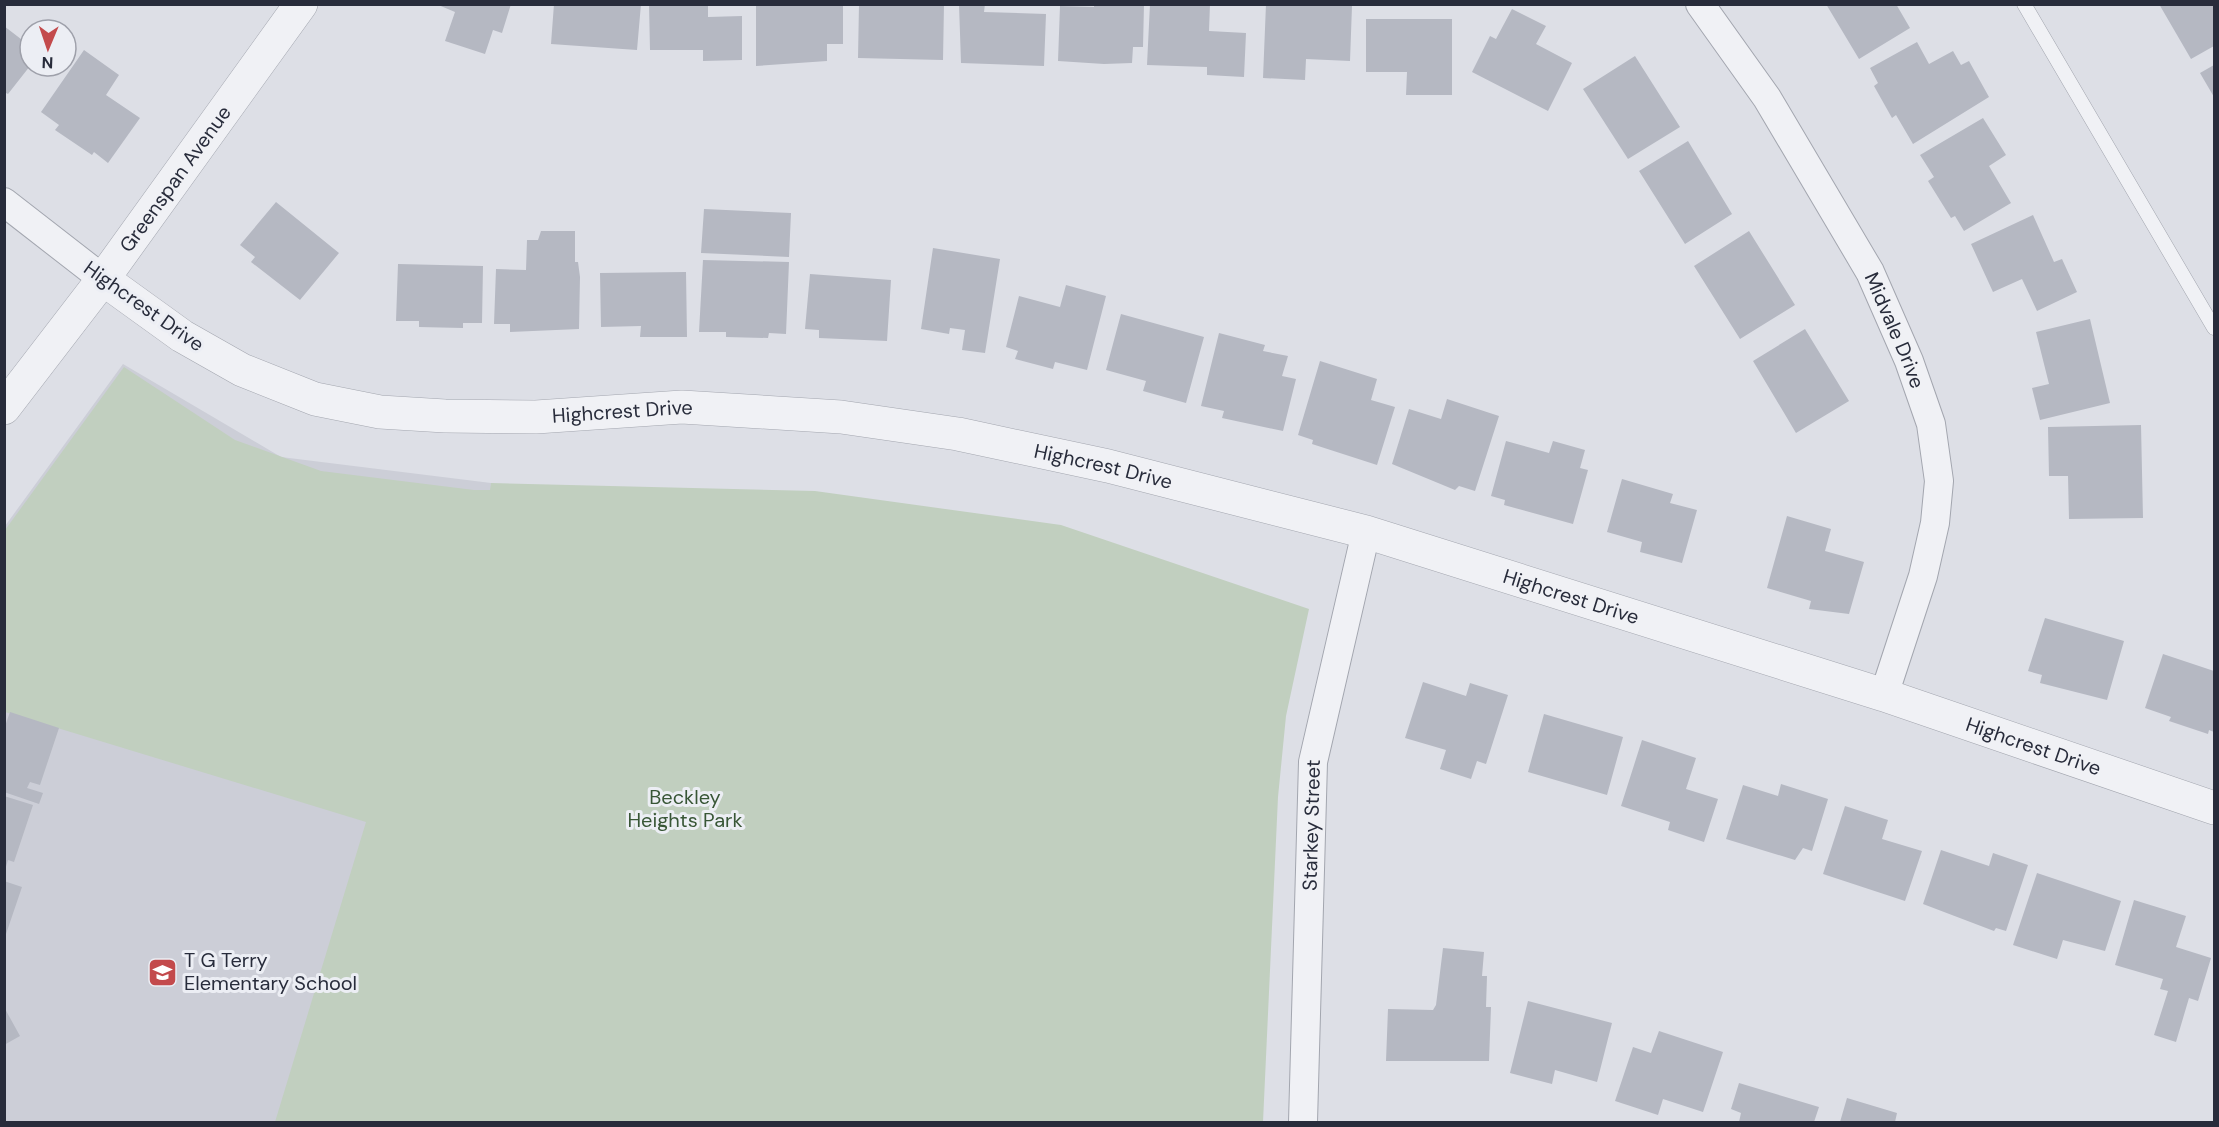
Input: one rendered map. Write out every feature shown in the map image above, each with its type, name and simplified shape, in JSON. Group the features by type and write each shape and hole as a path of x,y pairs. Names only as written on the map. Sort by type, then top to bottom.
{"street":[{"name":"Greenspan Avenue","path":"4,408 104,279 302,4"},
{"name":"Midvale Drive","path":"1700,4 1767,99 1870,272 1909,361 1931,424 1939,481 1935,523 1923,576 1884,696"},
{"name":"Highcrest Drive","path":"4,202 182,336 242,370 315,399 380,412 445,416 536,417 682,406 841,417 958,434 1108,466 1366,532 1884,696 2214,808"},
{"name":"Starkey Street","path":"1303,1122 1313,762 1366,532"}],"lane":[{"path":"2024,4 2214,328"}],"shaded area":[{"path":"123,364 281,457 491,483 469,1122 5,1122 5,526"}],"green space":[{"name":"Beckley Heights Park","path":"124,367 235,440 321,471 474,490 490,490 491,483 815,491 1061,525 1309,609 1286,716 1278,797 1263,1122 275,1122 366,822 5,712 5,530"}],"building":[{"path":"436,4 511,4 502,33 493,30 485,54 445,41 455,12"},
{"path":"554,4 641,4 637,50 551,44"},
{"path":"649,4 708,4 708,17 742,16 742,60 703,61 703,50 650,50"},
{"path":"756,4 843,4 843,44 827,44 827,61 756,66"},
{"path":"859,4 944,4 943,60 858,58"},
{"path":"959,4 985,4 984,12 1046,14 1044,66 961,63"},
{"path":"1094,4 1144,4 1143,47 1133,47 1132,63 1058,61 1060,6 1094,7"},
{"path":"1150,4 1210,4 1209,31 1246,33 1244,77 1207,75 1207,67 1147,65"},
{"path":"1266,4 1352,6 1350,61 1306,59 1305,80 1263,78"},
{"path":"1826,4 1896,4 1910,28 1859,59"},
{"path":"2159,4 2214,4 2214,46 2191,59"},
{"path":"1512,9 1546,26 1536,44 1572,63 1548,111 1472,72 1490,36 1496,39"},
{"path":"1366,19 1452,19 1452,95 1406,95 1407,72 1366,72"},
{"path":"4,26 18,37 18,78 21,78 8,94 4,92"},
{"path":"1917,42 1929,64 1953,51 1961,65 1969,61 1989,97 1913,144 1896,115 1892,118 1874,86 1878,83 1870,68"},
{"path":"84,50 119,75 106,95 140,118 108,163 94,152 92,155 55,130 59,125 41,112 65,78 78,78 78,59"},
{"path":"1635,56 1680,127 1628,159 1583,89"},
{"path":"2214,65 2214,97 2200,73"},
{"path":"1983,118 2006,155 1989,166 2011,203 1964,231 1955,216 1951,218 1928,181 1934,177 1920,155"},
{"path":"1688,141 1732,214 1685,244 1639,171"},
{"path":"276,202 339,253 300,300 251,262 255,257 240,245"},
{"path":"704,209 791,213 789,257 701,253"},
{"path":"2033,215 2054,262 2062,259 2077,292 2037,311 2022,279 1993,292 1971,244"},
{"path":"541,231 575,231 575,262 578,262 580,277 579,329 510,332 510,324 494,324 496,269 526,270 527,240 538,240"},
{"path":"1749,231 1795,305 1740,339 1694,266"},
{"path":"933,248 1000,259 985,353 962,350 965,330 950,328 949,334 921,329"},
{"path":"703,260 789,262 786,334 769,333 768,338 726,337 726,332 699,332"},
{"path":"398,264 483,266 482,323 463,323 463,328 419,327 419,321 396,321"},
{"path":"686,272 687,337 640,337 641,326 601,327 600,273"},
{"path":"810,274 891,280 887,341 819,338 819,330 805,329"},
{"path":"1066,285 1106,296 1087,370 1055,362 1053,369 1015,359 1018,351 1006,347 1019,296 1060,307"},
{"path":"1121,314 1204,337 1186,403 1143,391 1146,381 1106,370"},
{"path":"2090,319 2110,403 2040,420 2032,388 2049,384 2036,332"},
{"path":"1805,329 1849,401 1796,433 1753,361"},
{"path":"1219,333 1265,345 1263,351 1288,356 1282,376 1296,379 1283,431 1222,418 1224,411 1201,406"},
{"path":"1320,361 1377,379 1371,400 1395,407 1377,465 1312,444 1313,440 1298,435"},
{"path":"1447,399 1499,416 1475,491 1459,486 1455,490 1392,464 1409,409 1441,419"},
{"path":"2141,425 2143,518 2069,519 2068,476 2049,476 2048,427"},
{"path":"1506,441 1549,453 1553,441 1585,450 1580,468 1588,470 1573,524 1504,505 1505,500 1491,496"},
{"path":"1622,479 1673,494 1670,503 1697,510 1682,563 1640,552 1642,542 1607,532"},
{"path":"1787,516 1831,529 1825,551 1864,562 1849,614 1809,609 1811,601 1767,588"},
{"path":"2045,618 2124,641 2107,700 2040,683 2042,675 2028,671"},
{"path":"2163,654 2214,671 2214,732 2209,730 2208,734 2169,721 2171,717 2145,708"},
{"path":"1423,682 1466,696 1470,683 1508,695 1486,764 1477,761 1471,779 1440,769 1446,750 1405,738"},
{"path":"10,712 59,728 40,785 30,782 27,788 43,793 39,804 4,792 4,729"},
{"path":"1544,714 1623,737 1607,795 1528,772"},
{"path":"1642,740 1696,758 1686,789 1718,799 1704,842 1668,830 1670,822 1621,806"},
{"path":"1781,784 1828,799 1812,851 1803,848 1795,860 1726,839 1743,785 1778,796"},
{"path":"4,796 33,805 14,862 8,860 5,870"},
{"path":"1845,806 1888,820 1882,839 1922,851 1905,901 1823,874"},
{"path":"1941,850 1989,866 1993,853 2028,865 2006,931 1996,928 1994,931 1923,904"},
{"path":"2037,873 2121,901 2105,951 2063,940 2057,959 2013,945"},
{"path":"4,881 22,887 5,937 4,937"},
{"path":"2134,900 2186,916 2176,947 2211,958 2198,1001 2189,998 2176,1042 2154,1035 2168,991 2160,989 2163,979 2115,965"},
{"path":"1443,948 1484,952 1482,976 1487,976 1486,1007 1491,1007 1489,1061 1386,1061 1388,1009 1433,1010 1436,1005"},
{"path":"1528,1001 1612,1023 1597,1082 1555,1070 1552,1084 1510,1073"},
{"path":"4,1007 20,1036 4,1045"},
{"path":"1659,1031 1723,1052 1703,1112 1663,1099 1658,1115 1615,1101 1633,1047 1651,1053"},
{"path":"1739,1083 1819,1107 1814,1122 1739,1122 1741,1113 1731,1109"},
{"path":"1847,1098 1897,1113 1895,1122 1840,1122"}],"place":[{"name":"T G Terry Elementary School","path":"163,972"}]}
